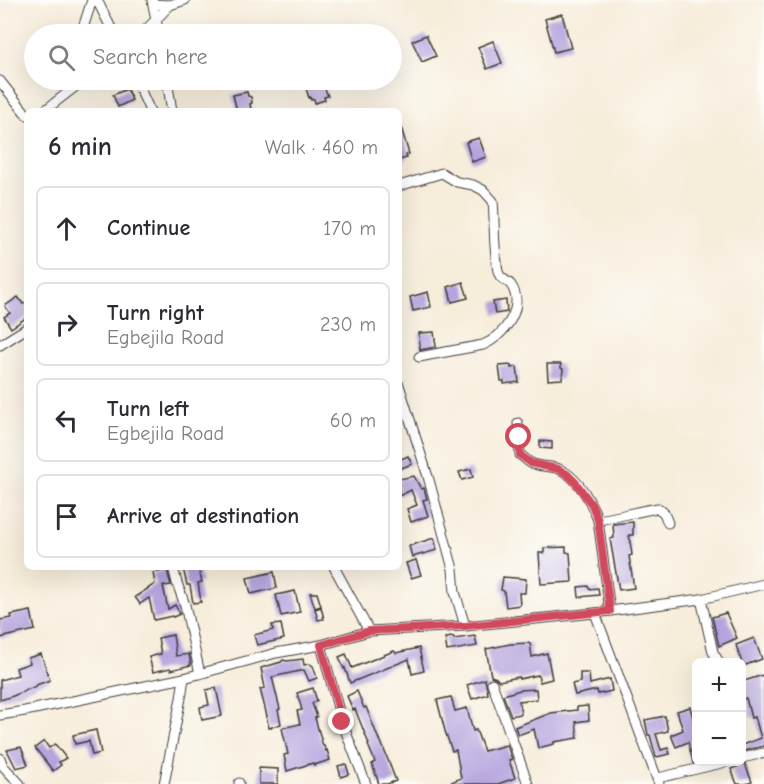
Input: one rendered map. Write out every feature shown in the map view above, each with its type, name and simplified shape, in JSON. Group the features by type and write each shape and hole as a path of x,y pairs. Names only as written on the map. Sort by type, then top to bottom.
{"street":[{"path":"85,24 95,0"},
{"path":"95,0 108,24"},
{"path":"157,24 152,2 170,5 185,0"},
{"path":"152,24 170,5"},
{"path":"0,81 24,111"},
{"path":"48,108 71,90"},
{"path":"141,90 149,108"},
{"path":"169,90 172,108"},
{"path":"402,185 442,173 457,182 473,185 483,190 493,201 496,261 500,276 510,284 515,295 516,306 512,316 504,332 493,341 419,357"},
{"path":"0,345 24,330"},
{"path":"402,395 432,490 465,626"},
{"path":"518,423 520,455 531,463 558,469 567,474 592,505 598,520 610,611"},
{"path":"598,520 658,508 664,513 669,523"},
{"path":"174,570 185,604 200,674"},
{"path":"336,570 369,631"},
{"path":"0,715 184,678 276,652 321,645 369,631 465,626 595,613 701,598 764,584"},
{"path":"701,598 716,658"},
{"path":"595,613 658,781 712,766"},
{"path":"321,645 342,722 366,784"},
{"path":"164,784 184,678"},
{"path":"492,683 528,784"},
{"path":"746,757 764,753"},
{"path":"0,758 3,766 20,784"}],"building":[{"path":"562,14 571,48 554,52 545,19"},
{"path":"426,35 436,56 422,62 412,41"},
{"path":"493,41 502,63 487,69 478,47"},
{"path":"127,90 132,100 118,107 113,95"},
{"path":"306,90 325,90 328,96 324,97 325,100 315,103 314,99 309,98"},
{"path":"247,92 251,97 251,108 236,108 233,95"},
{"path":"402,130 409,154 406,155 407,158 402,159"},
{"path":"479,138 486,157 472,162 466,142"},
{"path":"463,282 468,298 452,302 448,287"},
{"path":"428,292 431,307 413,311 410,297"},
{"path":"18,297 24,304 24,319 11,328 4,317 10,313 5,306"},
{"path":"506,300 507,312 495,314 493,302"},
{"path":"434,332 436,347 420,350 419,333"},
{"path":"547,364 561,364 562,379 548,380"},
{"path":"511,365 511,368 517,367 519,382 504,384 504,381 501,381 499,366"},
{"path":"540,441 552,442 552,449 540,448"},
{"path":"408,456 412,464 402,468 402,459"},
{"path":"471,469 473,477 462,480 459,472"},
{"path":"414,476 421,489 424,488 427,499 423,500 428,516 411,522 407,509 417,505 411,490 402,494 402,478"},
{"path":"633,522 633,535 629,535 632,555 629,556 634,588 619,590 610,539 614,538 613,524"},
{"path":"434,538 437,550 412,557 409,546"},
{"path":"566,547 566,552 570,553 572,582 541,584 539,553 544,553 544,548"},
{"path":"416,560 421,575 411,578 406,563"},
{"path":"167,570 171,585 163,586 168,609 175,605 180,614 154,620 149,598 140,604 135,597 155,584 153,573"},
{"path":"183,570 199,570 202,582 198,583 201,602 193,603 190,585 187,585"},
{"path":"274,572 277,588 251,594 247,578"},
{"path":"503,577 526,579 525,593 519,593 520,605 506,607 504,591 501,590"},
{"path":"588,586 589,589 598,588 599,595 579,597 578,587"},
{"path":"295,591 300,612 281,616 276,595"},
{"path":"310,593 317,593 321,606 315,608"},
{"path":"321,607 324,619 318,620 315,609"},
{"path":"31,611 35,630 0,638 0,620"},
{"path":"726,613 737,638 719,646 712,617"},
{"path":"281,624 284,639 257,645 254,635 273,630 272,625"},
{"path":"173,635 176,656 189,654 191,665 153,672 149,657 161,654 158,638"},
{"path":"475,636 477,646 447,651 445,638"},
{"path":"754,638 762,659 746,665 746,658 740,658 736,645"},
{"path":"530,643 532,657 547,653 552,679 540,682 538,675 499,681 491,676 486,649"},
{"path":"419,648 424,671 412,674 409,659 350,683 339,657 346,654 352,668 394,651 396,653"},
{"path":"41,654 50,680 0,700 0,680 18,675 16,668 30,663 28,658"},
{"path":"303,659 304,665 313,666 317,678 309,681 304,670 272,677 280,709 278,710 281,724 269,728 260,689 265,688 261,668 283,660"},
{"path":"580,673 589,673 590,684 610,679 612,691 598,694 597,690 575,695 572,684 580,682"},
{"path":"763,675 764,679 764,746 746,750 746,744 761,738 755,717 751,718 746,698 746,680"},
{"path":"485,679 488,694 472,699 467,685"},
{"path":"216,688 222,716 202,720 200,707 209,705 206,690"},
{"path":"313,688 317,701 312,703 317,717 315,718 323,746 330,760 287,771 284,755 288,754 282,728 300,724 297,711 302,710 297,693"},
{"path":"536,689 537,699 519,701 521,714 511,716 503,695 520,690"},
{"path":"357,691 380,739 396,781 379,784 372,764 375,762 369,744 355,709 353,710 347,696"},
{"path":"451,697 455,711 467,708 473,731 476,730 484,751 507,745 515,778 498,784 447,784 461,778 456,750 452,751 437,700"},
{"path":"588,706 589,720 576,722 578,738 554,742 554,744 538,748 534,729 518,735 515,727 551,713 577,710 577,707"},
{"path":"690,707 692,759 688,742 676,747 671,735 683,730 677,711"},
{"path":"665,716 668,731 656,734 661,750 668,748 670,754 656,757 645,720"},
{"path":"96,730 101,753 92,755 89,741 75,744 73,735"},
{"path":"44,741 49,748 55,744 66,758 59,762 61,765 53,771 35,748"},
{"path":"21,747 28,765 16,768 7,750"},
{"path":"346,764 349,774 341,777 338,766"},
{"path":"746,766 752,782 737,784 731,769"},
{"path":"259,768 278,769 278,784 259,784"}],"route":[{"path":"342,722 321,645 330,641 369,631 465,626 610,611 598,520 592,505 567,474 558,469 531,463 520,455 519,437"}]}
